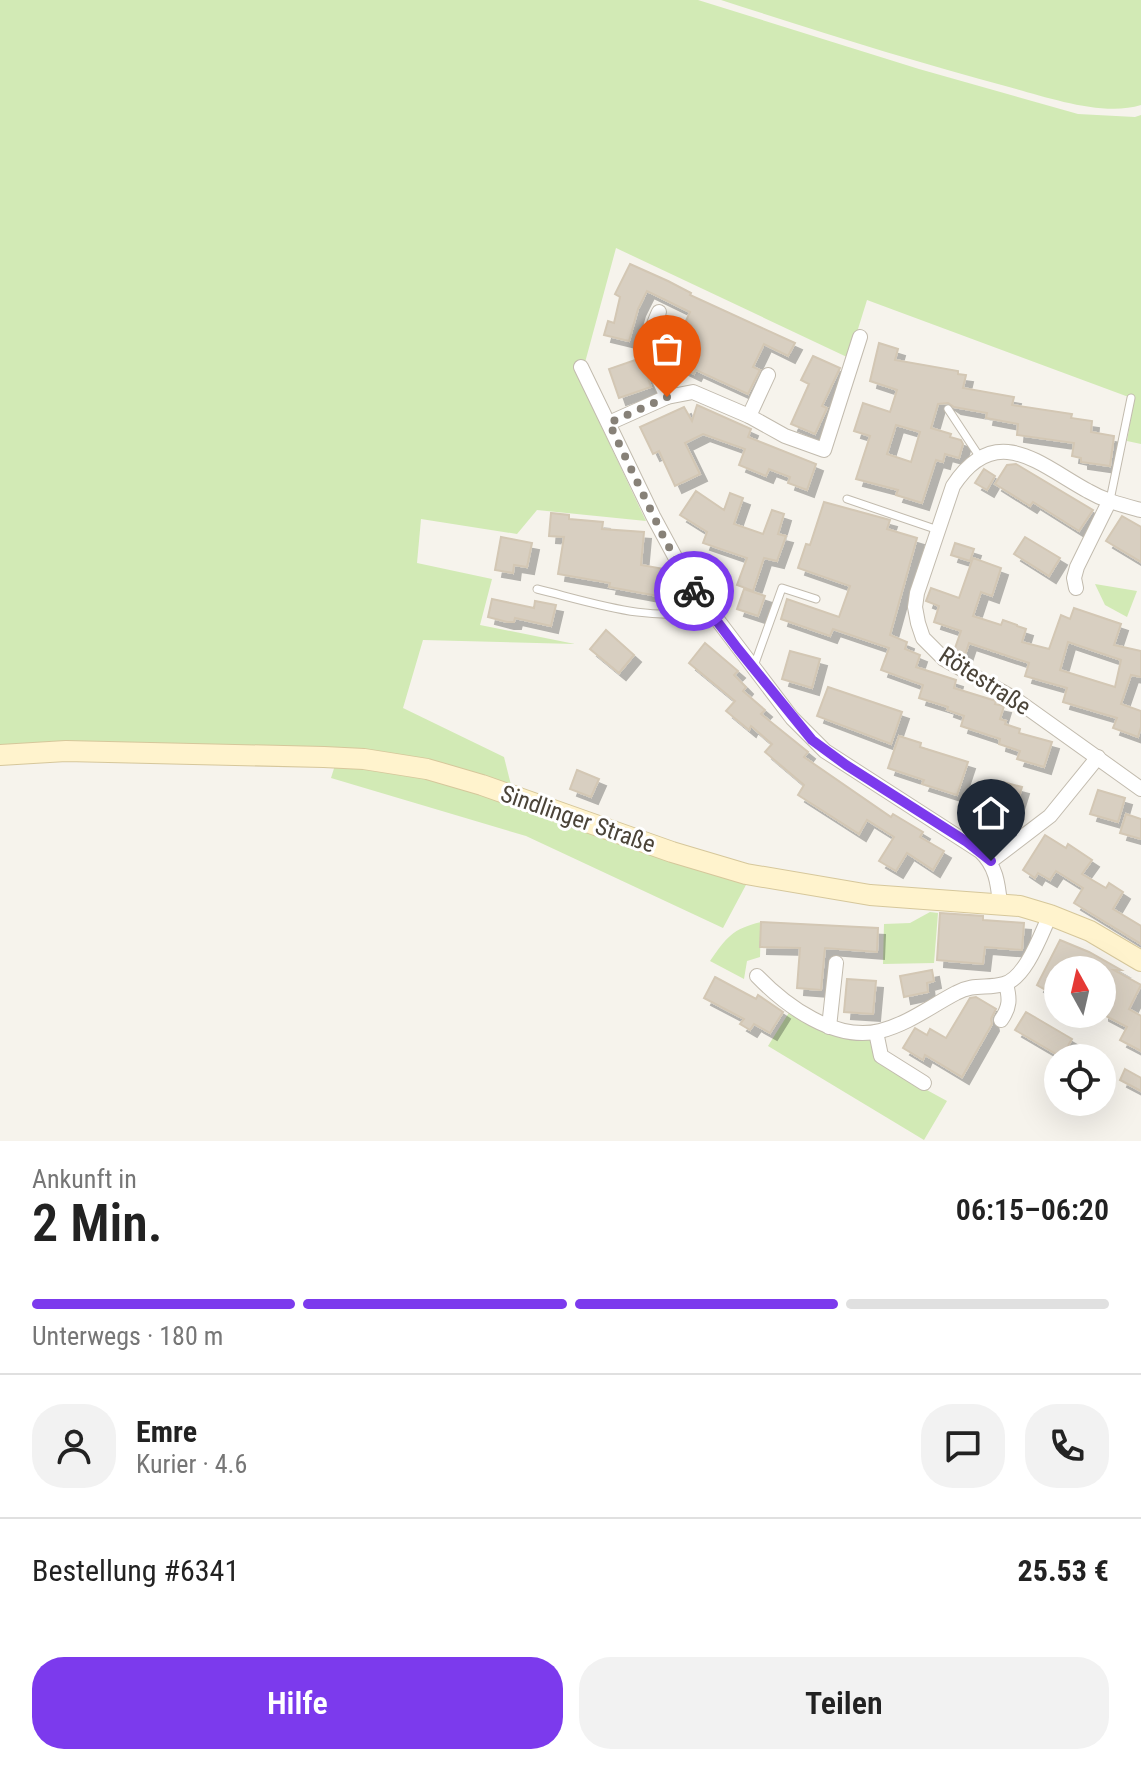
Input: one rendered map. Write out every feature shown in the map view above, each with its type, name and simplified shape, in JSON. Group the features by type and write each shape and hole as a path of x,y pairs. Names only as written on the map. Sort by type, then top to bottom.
{"street":[{"path":"659,312 650,331 648,356 667,397"},
{"path":"609,423 667,397 693,392 749,416 785,436 824,450 860,337"},
{"path":"581,367 677,563 753,668 801,728 825,751 958,835 991,861 1000,904"},
{"path":"749,416 768,375"},
{"path":"981,459 994,453 1023,454 1037,459 1109,502 1141,510"},
{"name":"Rötestraße","path":"981,459 961,473 953,486 917,593 915,607 923,638 944,659 996,687 1141,789"},
{"path":"1076,588 1074,578 1077,567 1109,502"},
{"name":"Sindlinger Straße","path":"0,755 66,751 364,759 427,769 746,874 870,895 1000,904 1050,915 1090,931 1141,961"},
{"path":"991,861 1050,816 1098,757"},
{"path":"757,976 778,996 829,1027 876,1032 904,1022 959,991 984,984 1006,984 1019,974 1050,915"},
{"path":"829,1027 836,963"},
{"path":"1001,1020 1010,1000 1006,984"},
{"path":"876,1032 881,1056 924,1083"}],"lane":[{"path":"1109,502 1131,398"},
{"path":"948,409 981,459"},
{"path":"847,499 938,530"},
{"path":"753,668 782,588 816,599"},
{"path":"537,589 646,612 685,614 707,608"}],"green space":[{"path":"0,0 698,0 919,69 1078,114 1141,115 1141,444 1127,441 1134,399 867,300 849,358 616,248 580,381 646,521 537,510 517,534 421,519 417,563 492,579 480,625 575,644 423,640 403,708 504,757 512,789 428,764 0,749"},
{"path":"721,0 1141,0 1141,105 1110,109 1057,100"},
{"path":"1095,584 1137,591 1127,617 1105,605"},
{"path":"336,762 428,776 747,883 723,928 526,836 331,778"},
{"path":"930,912 938,913 934,963 883,964 884,924 910,923"},
{"path":"761,922 760,957 747,961 744,979 710,961 731,935"},
{"path":"790,1011 871,1038 914,1083 947,1101 924,1140 768,1046"}],"building":[{"path":"630,264 795,343 788,356 764,344 753,367 760,370 748,394 663,359 690,312 647,291 629,341 604,335 608,321 614,323 620,297 615,294"},
{"path":"879,343 898,349 895,360 966,375 963,388 1014,397 1012,405 1072,414 1071,418 1092,421 1091,432 1114,436 1110,466 1081,462 1081,458 1072,456 1074,443 1017,435 1018,424 986,418 987,413 948,403 938,404 931,428 961,440 963,444 959,458 945,454 943,462 936,460 922,503 896,495 898,490 856,479 870,436 854,431 863,403 890,412 897,390 870,381","holes":["896,425 920,432 911,462 887,454"]},
{"path":"813,356 840,368 822,406 827,408 815,434 791,424 809,384 801,380"},
{"path":"641,358 651,387 619,398 609,369"},
{"path":"697,405 751,429 748,437 816,464 807,490 788,483 790,477 769,469 766,476 739,465 745,449 703,434 685,443 700,474 675,486 659,451 653,454 640,427 684,407 692,421"},
{"path":"1016,464 1093,510 1079,531 1033,502 1030,506 995,484 1007,465"},
{"path":"984,469 995,476 987,490 975,483"},
{"path":"696,491 724,510 730,493 743,498 734,524 763,534 772,510 784,514 778,534 786,536 777,561 764,558 753,591 737,585 747,558 703,543 707,532 680,515"},
{"path":"824,502 890,520 887,529 917,538 890,635 907,642 905,649 920,655 916,667 956,680 954,688 996,701 995,704 1004,706 1000,719 1006,721 1005,724 1020,729 1019,733 1052,742 1044,767 1017,759 1020,751 999,744 1000,739 961,726 964,716 947,710 948,707 919,698 923,685 881,670 889,648 833,629 830,636 781,619 787,599 839,617 850,586 798,568 806,544 810,545"},
{"path":"551,513 569,515 569,519 603,522 602,529 644,532 641,565 664,569 658,596 558,574 564,537 549,536"},
{"path":"1122,516 1141,527 1141,562 1106,541"},
{"path":"501,537 532,543 527,567 514,565 513,573 495,570"},
{"path":"1025,537 1060,558 1049,576 1014,554"},
{"path":"955,543 974,549 970,561 951,555"},
{"path":"973,558 1001,568 992,596 981,592 973,616 1001,625 1003,620 1026,629 1022,642 1049,649 1061,615 1070,619 1074,608 1121,624 1114,645 1141,651 1141,677 1131,675 1121,704 1141,711 1138,737 1113,728 1117,718 1063,702 1067,688 1025,676 1029,663 969,643 965,655 954,651 961,631 934,622 939,606 926,601 931,588 959,598","holes":["1068,642 1121,660 1115,687 1060,670"]},
{"path":"744,589 765,596 758,616 737,609"},
{"path":"492,599 534,608 535,601 556,605 551,626 515,618 514,622 507,622 488,617"},
{"path":"606,630 634,655 619,673 590,649"},
{"path":"705,643 738,671 734,675 746,687 743,691 765,710 761,714 808,752 804,757 891,817 893,814 923,832 920,837 944,851 933,870 907,853 896,871 879,861 894,837 867,820 859,834 798,795 804,785 765,752 772,744 726,711 735,701 689,663"},
{"path":"790,651 820,659 812,688 782,679"},
{"path":"828,687 902,712 891,744 817,716"},
{"path":"899,736 921,743 920,747 968,762 957,795 922,784 924,780 888,768"},
{"path":"577,770 599,779 591,797 570,789"},
{"path":"999,781 1022,787 1012,819 974,807 978,793 994,797"},
{"path":"1098,790 1125,798 1118,822 1090,814"},
{"path":"1126,814 1141,819 1141,839 1120,833"},
{"path":"1045,835 1066,848 1068,844 1092,860 1082,874 1106,888 1109,883 1123,892 1113,909 1141,926 1141,944 1074,903 1083,888 1056,871 1050,880 1038,873 1035,878 1023,870"},
{"path":"940,913 1024,923 1022,950 985,947 983,964 937,960"},
{"path":"761,922 878,928 877,952 825,948 821,990 797,988 800,948 760,947"},
{"path":"1060,940 1096,956 1052,956"},
{"path":"932,970 934,981 927,983 928,992 904,997 900,976"},
{"path":"1044,971 1044,989 1037,985"},
{"path":"1116,971 1141,985 1129,1009 1141,1016 1141,1051 1120,1040 1127,1027 1116,1021"},
{"path":"715,977 756,999 758,995 783,1012 770,1033 754,1024 750,1030 740,1024 744,1019 704,998"},
{"path":"847,979 876,981 873,1014 844,1012"},
{"path":"976,997 996,1009 992,1024 962,1077 925,1055 923,1060 903,1048 915,1028 927,1035 930,1029 946,1038 970,998"},
{"path":"1026,1012 1044,1023 1044,1028 1053,1028 1072,1039 1069,1044 1044,1044 1044,1047 1015,1030"},
{"path":"1125,1069 1141,1078 1141,1091 1120,1080"}],"way so far":[{"path":"667,397 609,423 665,540 694,591"}],"route":[{"path":"694,591 812,740 991,861"}]}
